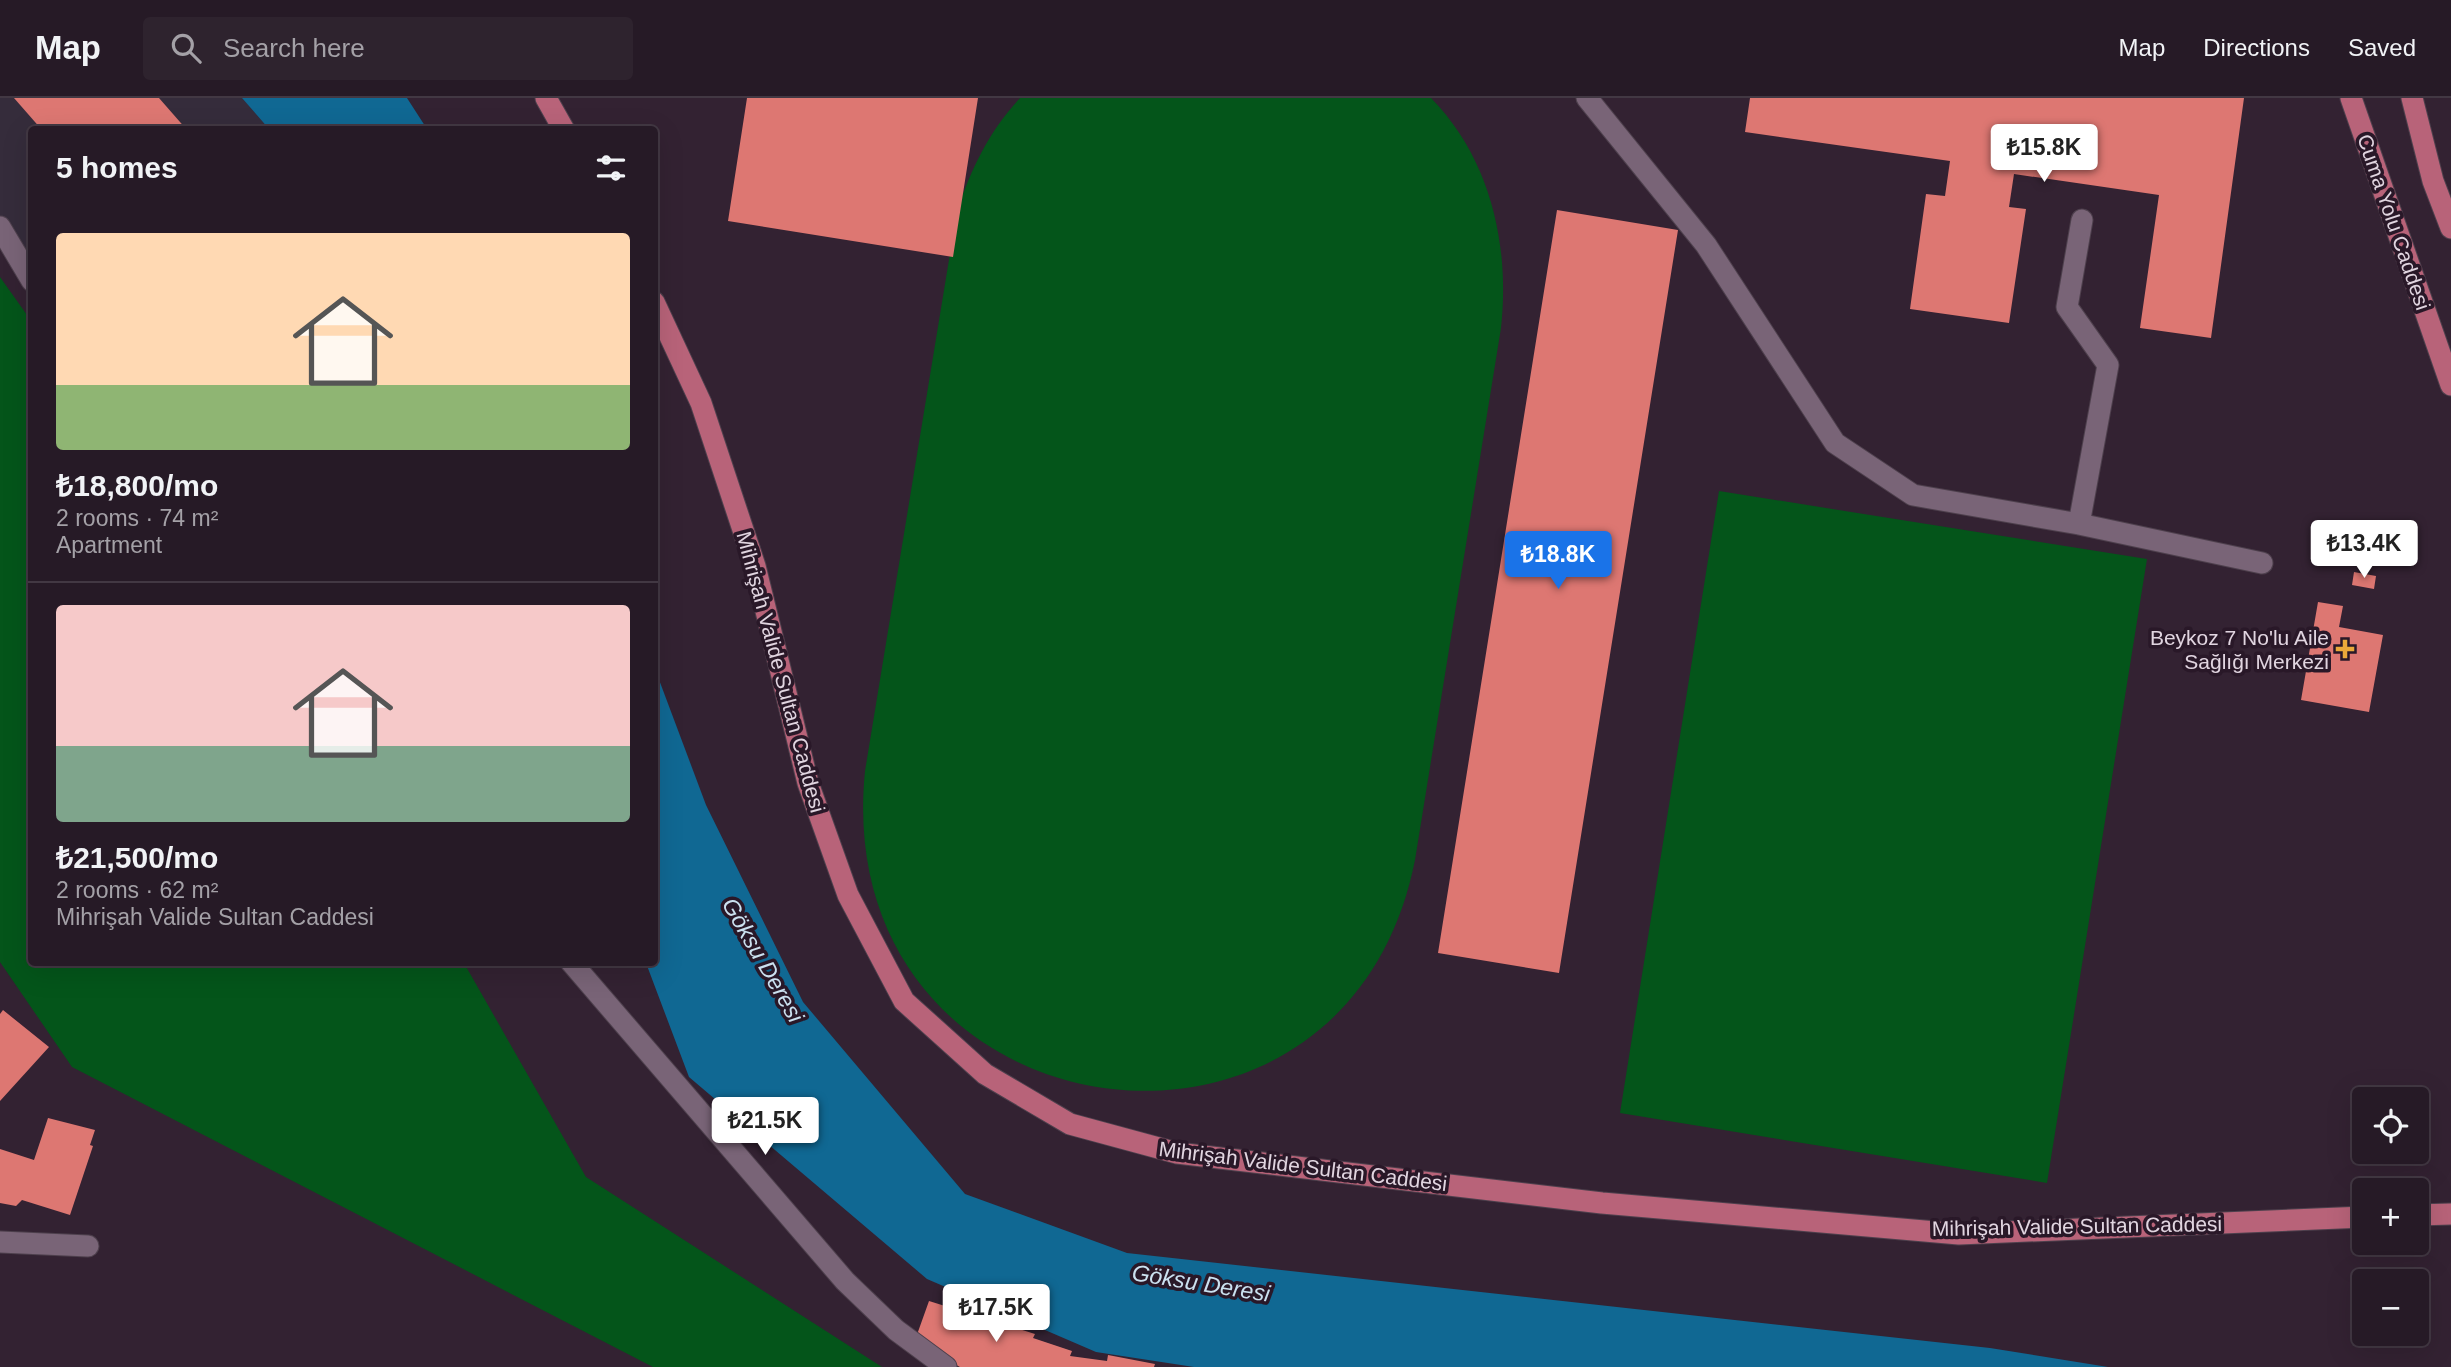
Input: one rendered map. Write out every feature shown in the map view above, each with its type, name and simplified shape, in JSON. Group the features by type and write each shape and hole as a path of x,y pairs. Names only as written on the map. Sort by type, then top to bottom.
{"main road":[{"path":"546,98 562,126"},
{"name":"Cuma Yolu Caddesi","path":"2351,98 2451,385"},
{"path":"2412,98 2433,181 2451,228"},
{"name":"Mihrişah Valide Sultan Caddesi","path":"658,311 701,403 755,566 808,783 848,895 904,1001 985,1074 1070,1124 1177,1153 1602,1203 1959,1234 2352,1218"},
{"path":"2429,1215 2451,1214"}],"street":[{"path":"1587,98 1706,245 1835,443 1913,495 2079,524 2262,563"},
{"path":"2433,181 2451,200"},
{"path":"2079,524 2108,365 2067,307 2082,220"},
{"path":"0,227 28,274"},
{"path":"574,966 845,1281 896,1330 946,1367"},
{"path":"0,1242 88,1246"}],"shaded area":[{"path":"0,98 242,98 266,126 28,126 28,295 0,240"}],"green space":[{"path":"1020,98 1431,98 1452,122 1469,148 1492,205 1499,235 1503,297 1501,328 1415,860 1370,974 1294,1048 1200,1086 1100,1087 1004,1055 925,991 875,895 865,771 957,211 982,151"},
{"path":"0,277 28,316 28,966 466,966 586,1177 882,1367 653,1367 72,1067 0,962"},
{"path":"1719,491 2147,559 2047,1183 1620,1113"}],"water":[{"path":"242,98 407,98 425,126 266,126"},
{"name":"Göksu Deresi","path":"658,677 706,805 803,1002 965,1194 1127,1253 1990,1348 2108,1367 1194,1367 1096,1352 927,1279 689,1077 647,966 658,966"}],"building":[{"path":"14,98 159,98 184,126 38,126"},
{"path":"747,98 978,98 953,257 728,221"},
{"path":"1750,98 2244,98 2211,338 2140,328 2159,195 2014,174 2009,207 2026,209 2009,323 1910,309 1926,194 1945,196 1950,161 1745,132"},
{"path":"1557,210 1678,230 1559,973 1438,953"},
{"path":"2354,572 2376,576 2374,589 2352,585"},
{"name":"Beykoz 7 No'lu Aile Sağlığı Merkezi","path":"2318,602 2343,606 2339,627 2383,635 2369,712 2301,700"},
{"path":"3,1010 49,1047 0,1101 0,1014"},
{"path":"48,1118 95,1130 90,1145 93,1146 70,1215 22,1200 16,1206 0,1203 0,1149 34,1160"},
{"path":"929,1301 1035,1334 1033,1338 1072,1351 1070,1356 1107,1361 1108,1355 1155,1364 1154,1367 960,1367 914,1343"}],"place":[{"name":"Beykoz 7 No'lu Aile Sağlığı Merkezi","path":"2345,649"}]}
